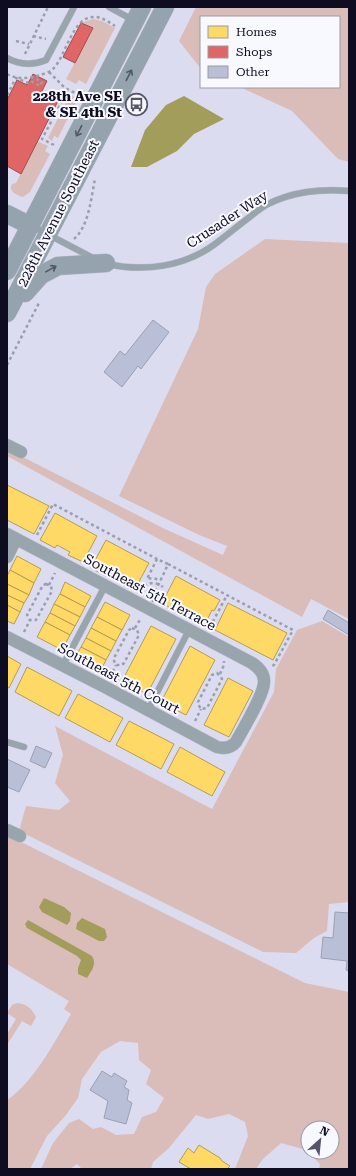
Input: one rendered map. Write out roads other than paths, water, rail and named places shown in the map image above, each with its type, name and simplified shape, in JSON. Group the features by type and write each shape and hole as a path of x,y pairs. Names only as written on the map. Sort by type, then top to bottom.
{"main road":[{"name":"228th Avenue Southeast","path":"7,313 165,7"},
{"name":"228th Avenue Southeast","path":"7,271 138,14"},
{"path":"7,214 31,226"},
{"path":"7,318 22,296 41,275 58,266 106,263"}],"street":[{"path":"7,445 21,452"},
{"path":"7,557 12,537"},
{"name":"Southeast 5th Terrace","path":"12,537 259,668 265,679 263,689 233,746 224,748 217,747"},
{"name":"Southeast 5th Court","path":"7,637 217,747"},
{"path":"7,830 20,836"}],"lane":[{"path":"7,58 16,63 26,64 39,63 46,60 74,7"},
{"path":"109,7 138,14"},
{"name":"Crusader Way","path":"31,226 106,263 124,268 155,267 177,263 193,257 214,245 265,206 284,197 302,192 320,190 349,191"},
{"path":"63,665 105,586"},
{"path":"148,710 189,630"},
{"path":"7,742 24,747"}],"place":[{"name":"228th Ave SE & SE 4th St","path":"137,104"}]}
